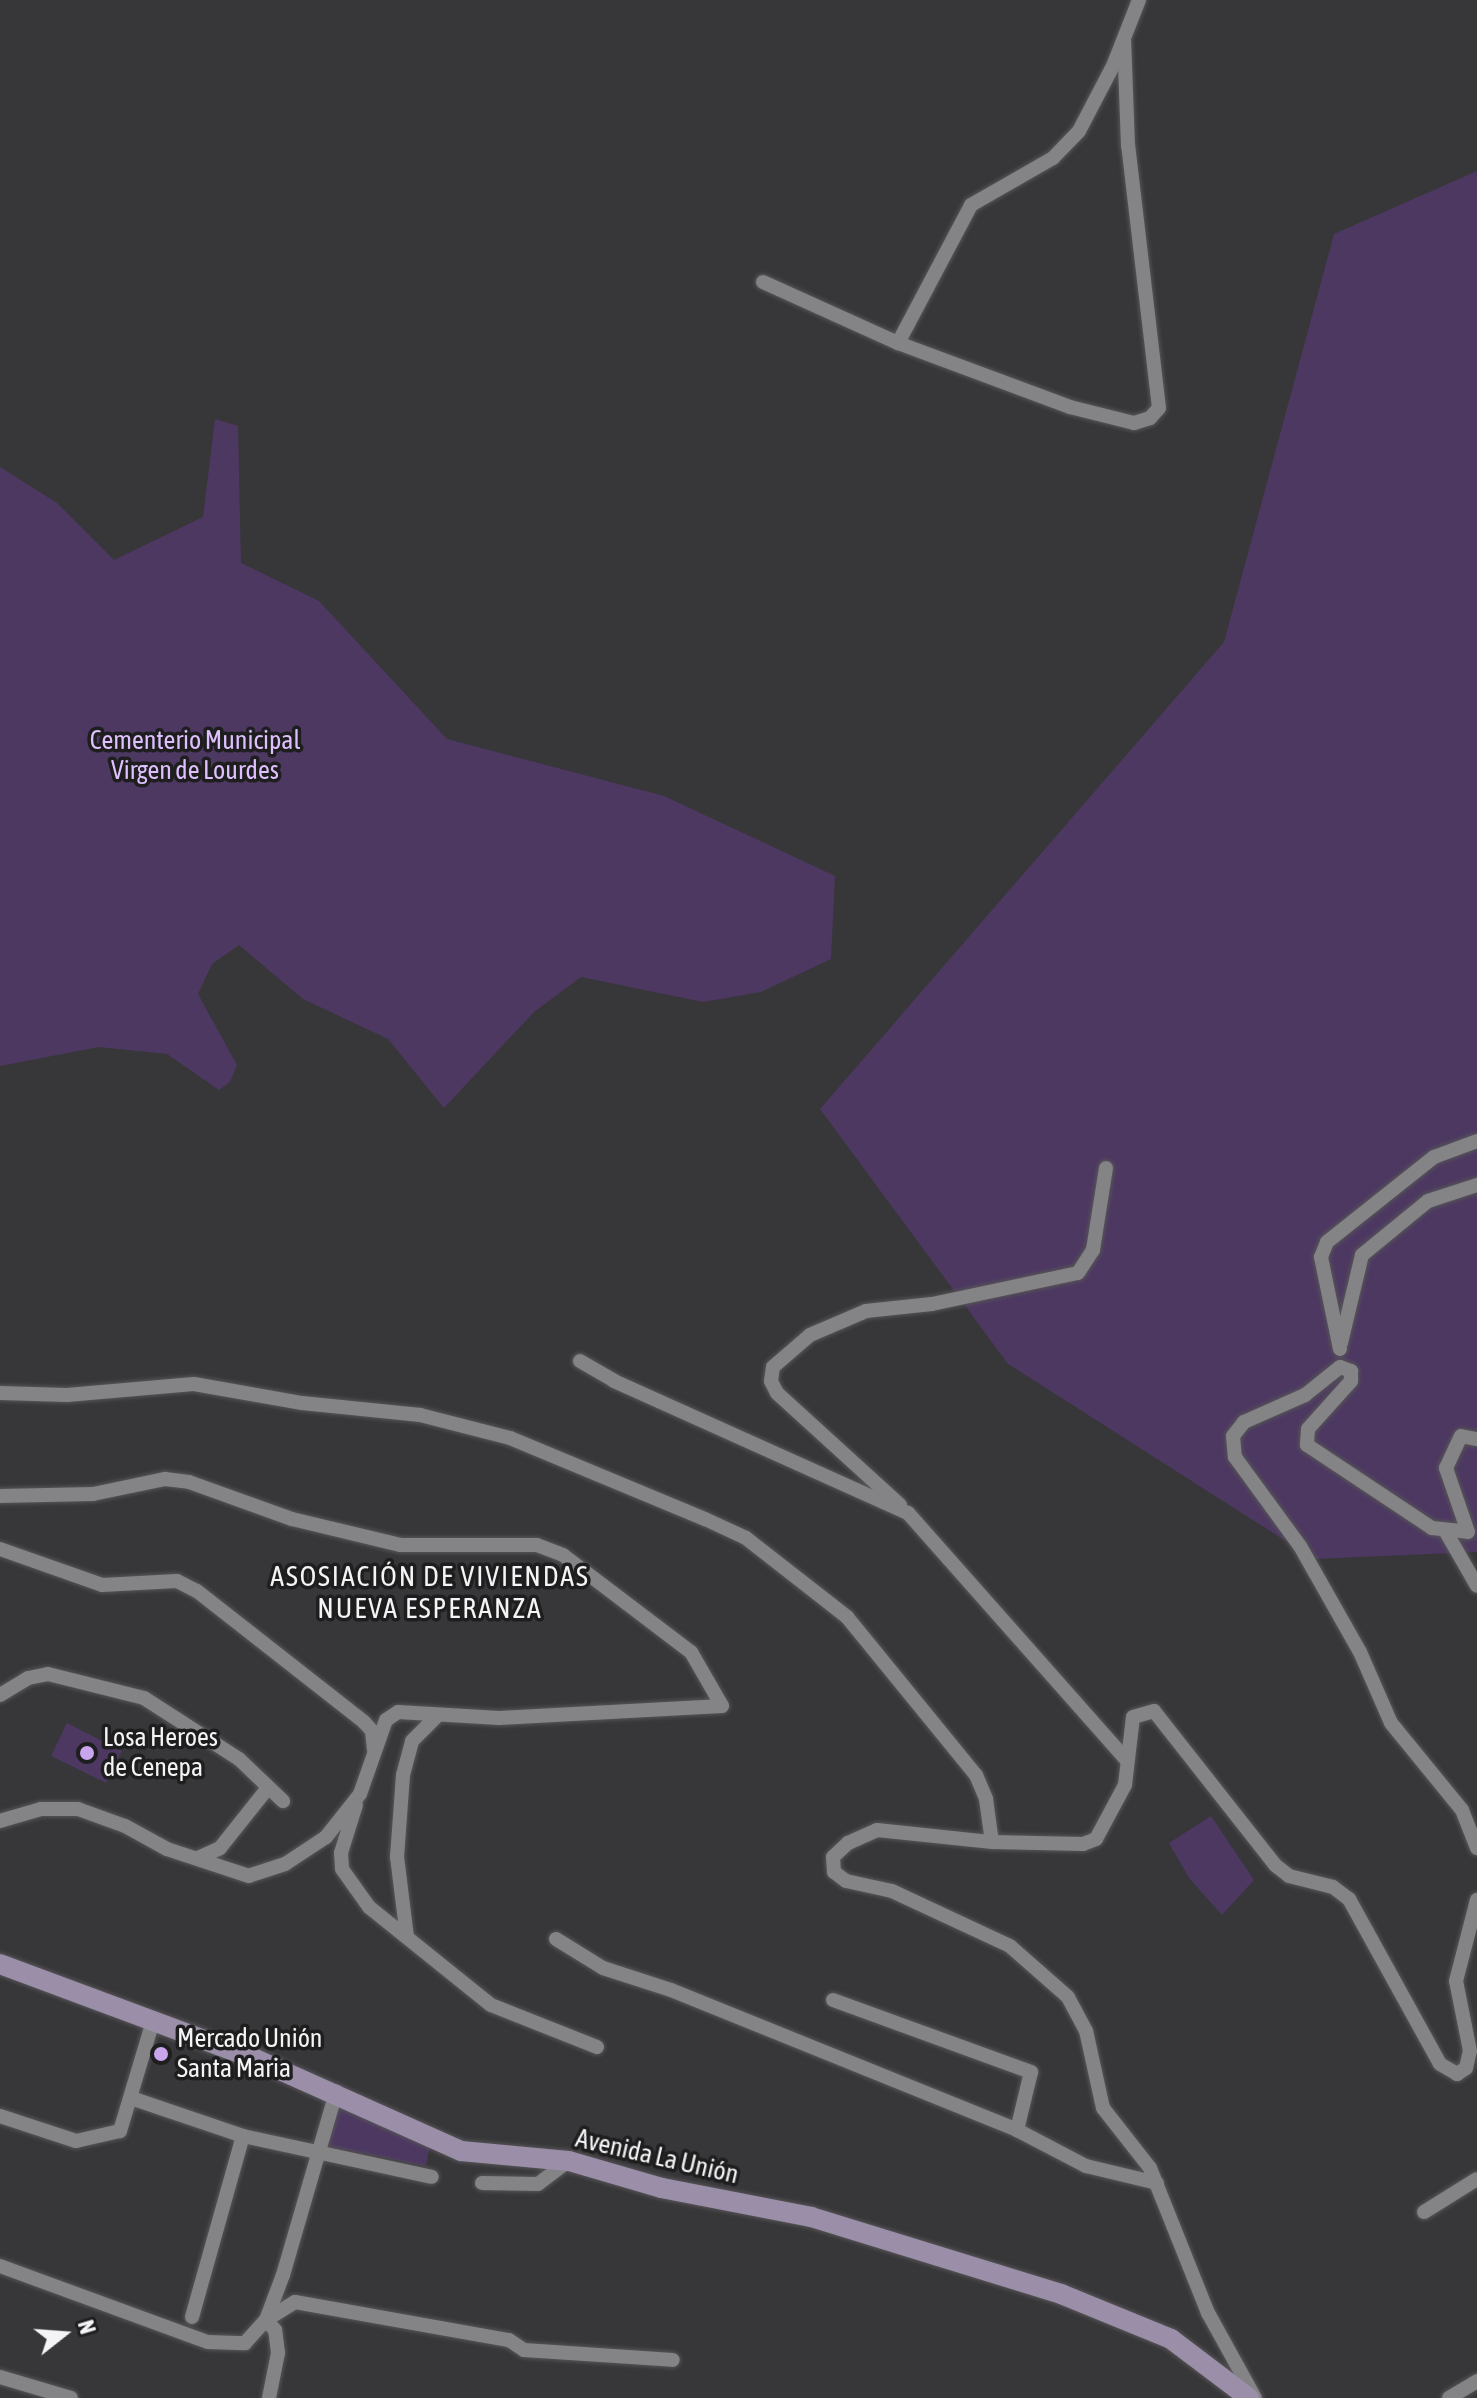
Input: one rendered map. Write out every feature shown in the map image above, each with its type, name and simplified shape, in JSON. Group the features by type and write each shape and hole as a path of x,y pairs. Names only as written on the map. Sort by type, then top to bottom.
{"main road":[{"name":"Avenida La Unión","path":"0,1964 336,2092 461,2151 569,2161 662,2188 811,2217 1061,2294 1171,2339 1252,2398"}],"street":[{"path":"898,343 971,205 1053,158 1079,131 1124,39 1139,0"},
{"path":"763,282 898,343 1070,407 1134,423 1159,408 1128,146 1124,39"},
{"path":"1340,1367 1340,1349 1321,1257 1327,1242 1434,1157 1477,1141"},
{"path":"1106,1168 1093,1250 1078,1273 932,1304 866,1311 810,1335 773,1367 771,1381 777,1393 908,1513 1126,1759"},
{"path":"1340,1349 1362,1255 1428,1201 1477,1185"},
{"path":"580,1361 614,1381 908,1513"},
{"path":"1340,1367 1351,1371 1351,1381 1308,1429 1307,1445 1432,1528 1446,1532 1469,1531 1454,1503 1446,1468 1451,1447 1461,1436 1477,1439"},
{"path":"1340,1367 1305,1395 1244,1422 1233,1436 1235,1457 1300,1546 1360,1652 1391,1723 1462,1810 1477,1848"},
{"path":"0,1393 67,1395 194,1384 302,1403 420,1415 510,1438 705,1519 746,1538 847,1617 976,1775 986,1799 992,1842"},
{"path":"0,1496 93,1494 165,1479 189,1482 292,1519 400,1545 537,1545 563,1555 691,1652 722,1706 436,1717 398,1712 386,1720 374,1749 341,1853 342,1869 369,1907 491,2005 597,2047"},
{"path":"1446,1532 1477,1586"},
{"path":"0,1549 102,1585 177,1581 197,1591 364,1722 372,1731 374,1749"},
{"path":"0,1695 28,1678 48,1674 144,1698 239,1759 283,1801"},
{"path":"1252,2398 1208,2313 1157,2183 1103,2108 1086,2031 1068,1997 1010,1946 892,1891 846,1881 832,1865 836,1851 877,1830 992,1842 1075,1844 1096,1839 1125,1785 1133,1717 1154,1711 1275,1865 1289,1876 1333,1887 1349,1899 1440,2064 1457,2074 1466,2068 1470,2051 1456,1981 1477,1900"},
{"path":"407,1937 397,1857 403,1775 412,1741 436,1717"},
{"path":"198,1858 220,1848 267,1789"},
{"path":"0,1821 41,1809 78,1809 229,1873 269,1872 326,1837 360,1794"},
{"path":"556,1939 603,1968 671,1990 1017,2130 1086,2166 1157,2183"},
{"path":"833,2000 1031,2072 1017,2130"},
{"path":"0,2116 91,2141 120,2131 152,2024"},
{"path":"266,2320 336,2092"},
{"path":"131,2098 243,2136 319,2155 432,2177"},
{"path":"192,2317 243,2136"},
{"path":"482,2183 538,2184 569,2161"},
{"path":"1424,2212 1477,2179"},
{"path":"0,2266 208,2342 245,2343 284,2306 305,2302 509,2340 524,2350 673,2360"},
{"path":"266,2320 275,2330 278,2353 269,2398"},
{"path":"0,2377 71,2398"},
{"path":"1449,2398 1477,2381"}],"green space":[{"path":"1477,171 1477,1552 1314,1559 1008,1364 820,1109 1224,642 1334,234"},
{"name":"Cementerio Municipal Virgen de Lourdes","path":"215,419 238,426 241,563 319,601 447,739 664,796 835,876 831,959 761,992 703,1002 581,977 534,1012 444,1108 388,1039 303,999 239,945 212,964 198,994 237,1065 230,1082 219,1090 167,1054 99,1047 0,1066 0,467 57,503 114,560 203,517"},
{"name":"Losa Heroes de Cenepa","path":"67,1723 122,1751 106,1783 51,1756"},
{"path":"1211,1816 1254,1880 1222,1915 1189,1878 1169,1843"},
{"path":"339,2099 430,2146 426,2166 325,2146"}],"place":[{"name":"Losa Heroes de Cenepa","path":"87,1753"},
{"name":"Mercado Unión Santa Maria","path":"161,2054"}],"district":[{"name":"ASOSIACIÓN DE VIVIENDAS NUEVA ESPERANZA","path":"430,1592"}]}
